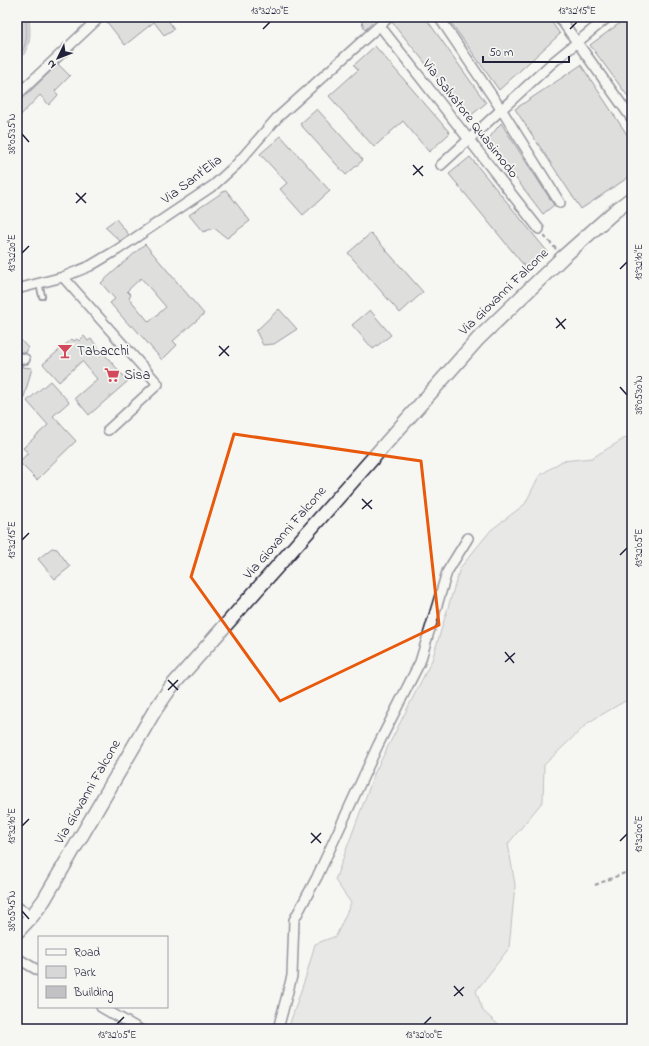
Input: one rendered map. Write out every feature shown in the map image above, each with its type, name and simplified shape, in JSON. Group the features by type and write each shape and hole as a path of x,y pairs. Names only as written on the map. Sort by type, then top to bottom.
{"street":[{"path":"17,95 100,17"},
{"path":"439,17 501,109 560,203"},
{"path":"560,17 632,120"},
{"path":"441,165 552,63 608,17"},
{"name":"Via Salvatore Quasimodo","path":"385,20 468,140 538,229"},
{"name":"Via Sant'Elia","path":"17,289 63,277 90,266 117,250 214,185 236,165 276,118 385,20"},
{"name":"Via Giovanni Falcone","path":"17,932 44,900 155,710 171,686 478,339 563,257 632,198"},
{"path":"63,277 158,384 108,430"},
{"path":"278,1029 292,976 294,920 317,876 378,746 420,662 447,572 468,538"},
{"path":"17,907 32,916"},
{"path":"17,958 38,970"},
{"path":"103,1008 139,1029"}],"lane":[{"path":"40,283 42,296"}],"path":[{"path":"538,229 563,257"},
{"path":"595,885 632,870"}],"highlighted area":[{"path":"234,434 421,461 439,625 280,701 191,577"}],"green space":[{"path":"632,434 632,697 589,722 544,765 543,801 508,844 515,885 509,948 476,991 483,1011 503,1029 288,1029 315,944 336,936 351,903 335,880 375,772 432,660 460,568 491,530 525,504 539,476 562,461 592,458"}],"water":[{"path":"17,17 29,17 30,37 25,52 17,64"}],"building":[{"path":"113,17 166,17 174,29 164,35 154,22 125,45 107,22"},
{"path":"360,17 378,17 365,30"},
{"path":"395,17 425,17 486,103 469,117 392,22"},
{"path":"447,17 548,17 560,34 499,90"},
{"path":"628,17 632,17 632,102 590,45"},
{"path":"375,46 450,133 429,152 403,121 374,147 329,96 358,70 354,65"},
{"path":"58,64 70,76 55,91 58,95 49,105 40,95 17,119 17,104"},
{"path":"581,65 632,142 632,175 581,209 515,109"},
{"path":"317,109 363,160 346,175 300,124"},
{"path":"501,123 554,205 543,214 487,141"},
{"path":"281,136 330,191 303,215 280,189 287,183 260,154"},
{"path":"470,157 547,251 526,268 449,174"},
{"path":"226,190 250,221 227,238 214,228 203,232 189,215"},
{"path":"116,219 129,235 120,241 105,227"},
{"path":"371,233 423,292 400,313 348,253"},
{"path":"145,244 204,314 173,341 177,345 162,360 132,325 131,327 110,303 115,299 101,283","holes":["141,278 166,307 149,322 129,298 131,295 127,291"]},
{"path":"279,309 297,329 274,344 263,345 256,331"},
{"path":"370,310 391,335 373,349 352,325"},
{"path":"17,336 28,348 26,353 17,351"},
{"name":"Sisa","path":"84,336 88,341 91,339 128,381 89,415 75,398 97,379 82,361 59,382 43,364 72,339 74,341 77,339 79,341"},
{"path":"17,363 23,365 22,367 32,368 20,412 17,412"},
{"path":"50,381 69,402 53,416 76,441 37,480 19,462 28,453 23,448 48,425 27,401"},
{"path":"52,548 57,549 70,567 55,579 38,559"}],"place":[{"name":"Tabacchi","path":"65,351"},
{"name":"Sisa","path":"112,375"}]}
